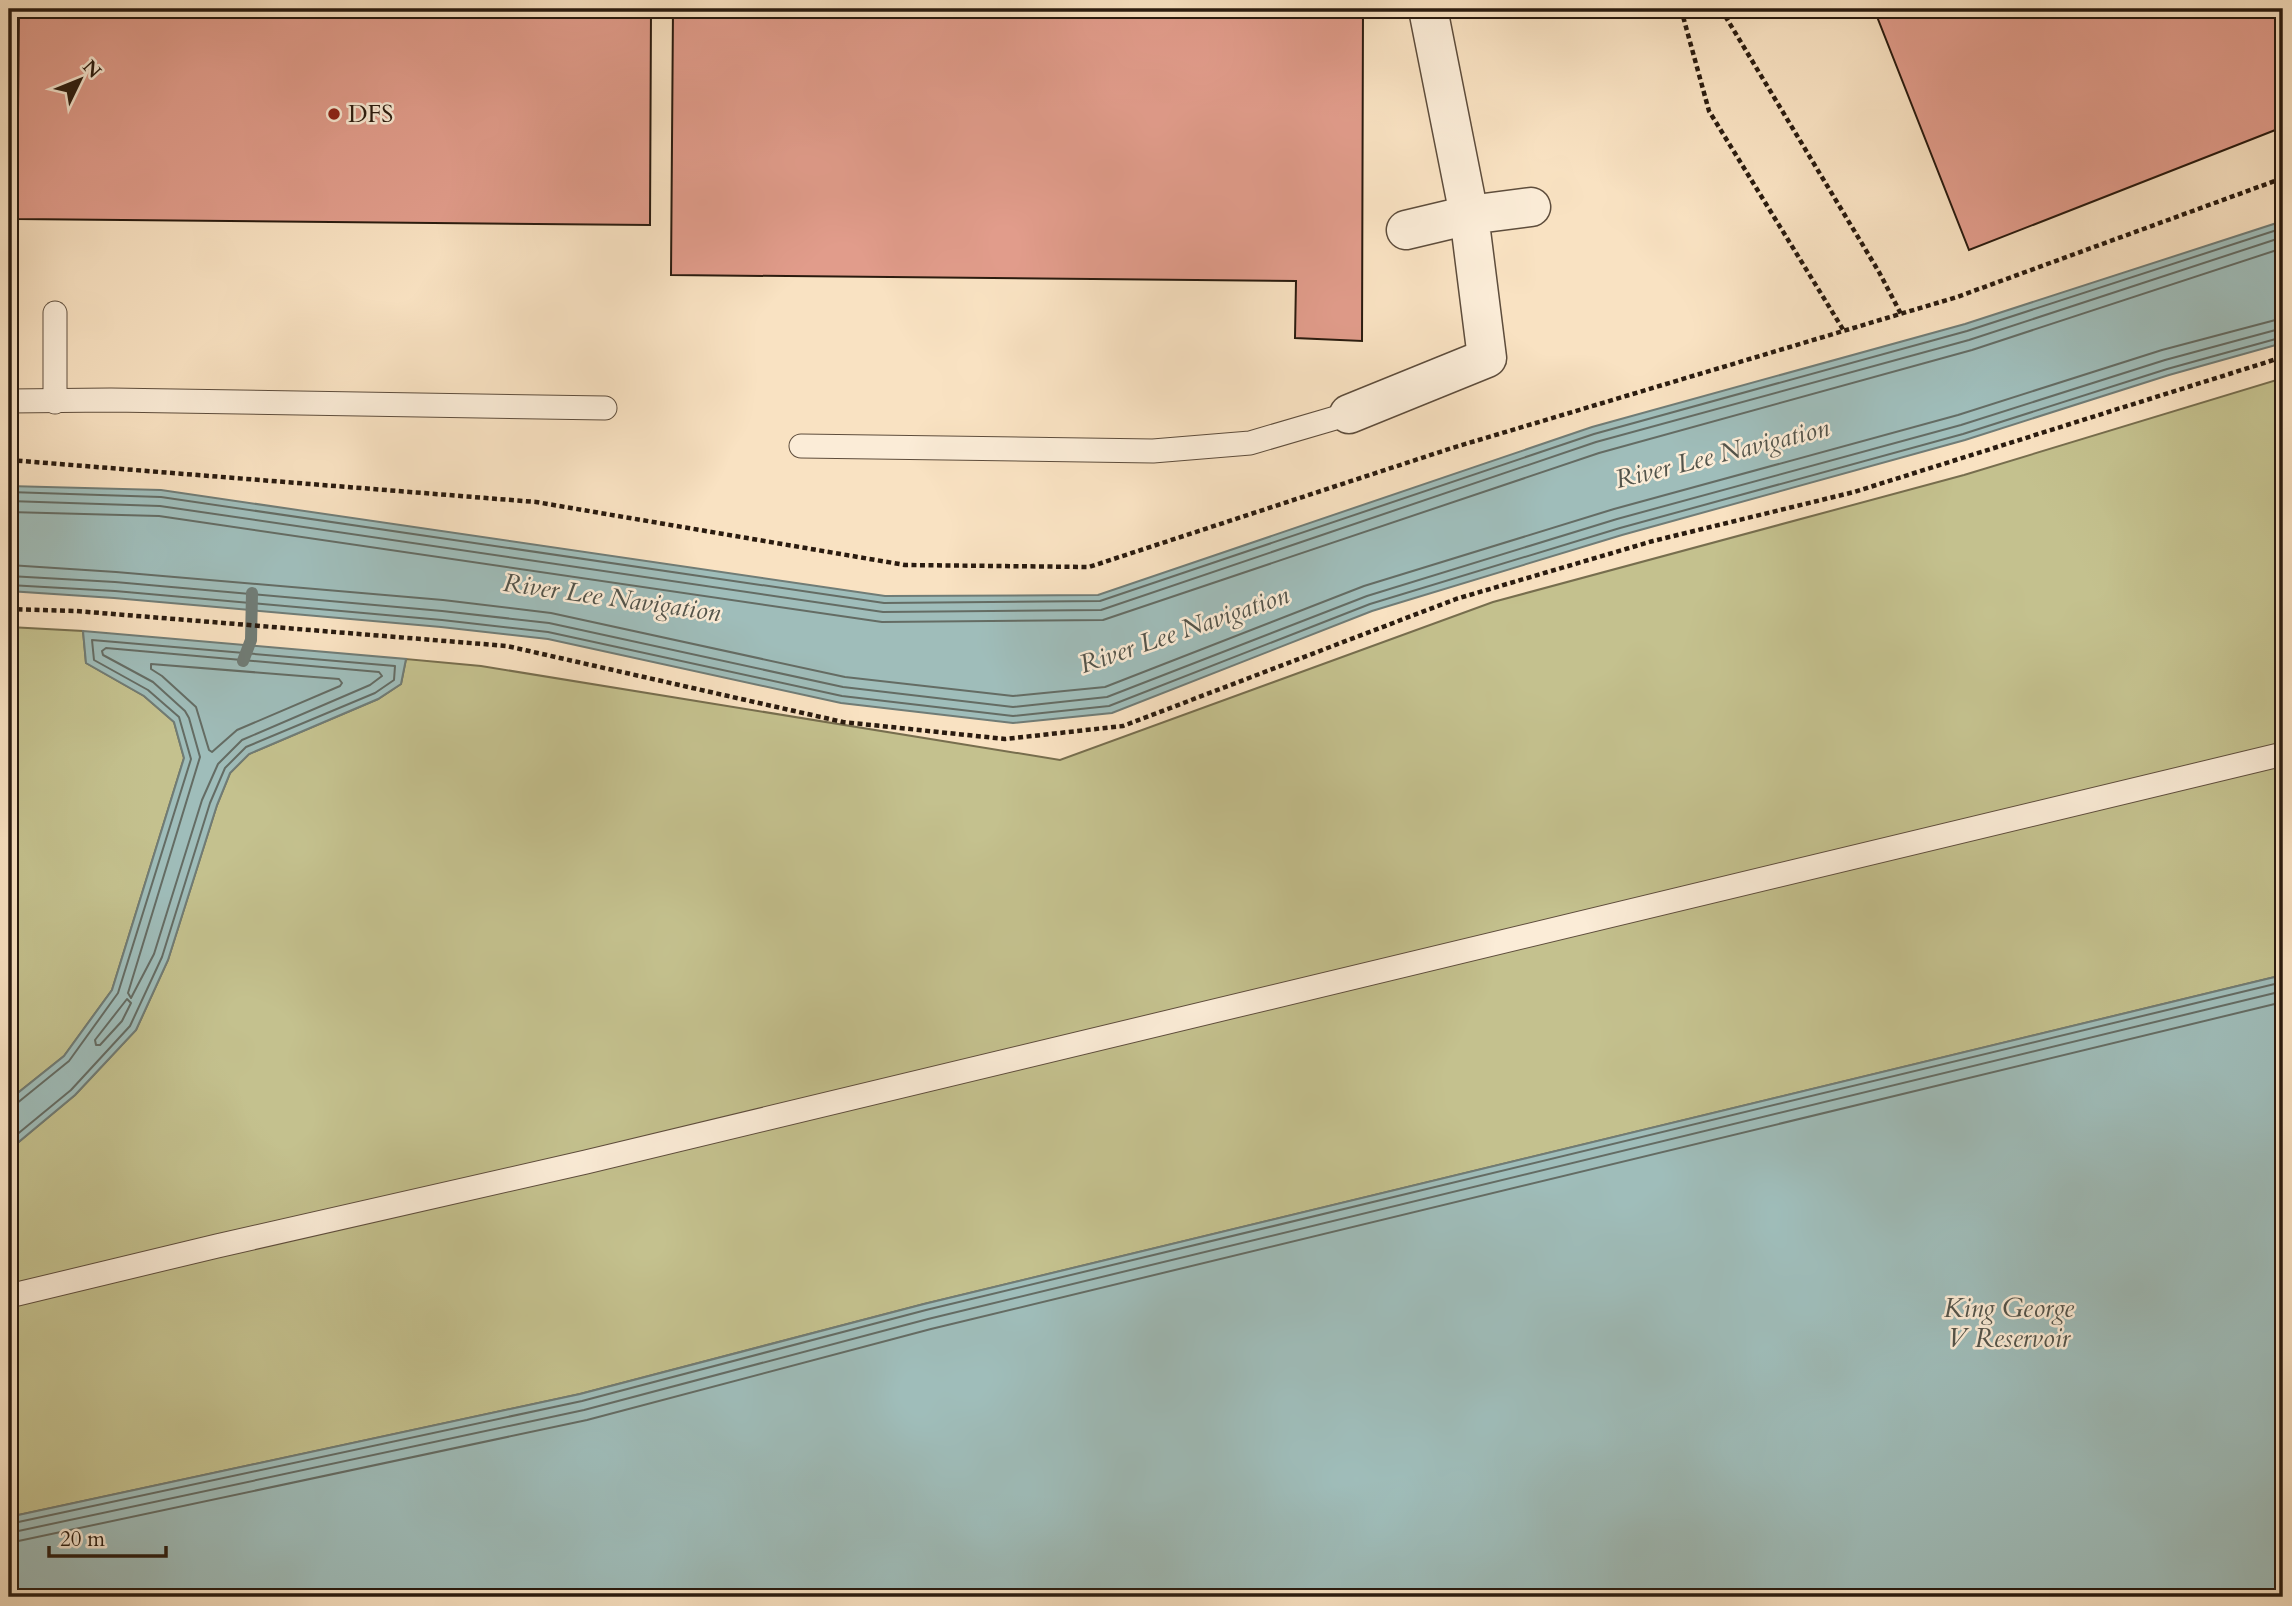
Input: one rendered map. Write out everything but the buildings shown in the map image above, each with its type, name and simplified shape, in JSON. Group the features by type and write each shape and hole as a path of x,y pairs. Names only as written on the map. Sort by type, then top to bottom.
{"street":[{"path":"1349,414 1487,358 1469,215 1428,9"},
{"path":"1406,230 1469,215 1531,207"}],"lane":[{"path":"55,313 55,402"},
{"path":"9,401 111,400 606,408"},
{"path":"801,446 1153,451 1250,443 1349,414"},
{"path":"9,1296 586,1162 2283,754"}],"path":[{"path":"1681,9 1709,111 1844,331"},
{"path":"1721,9 1880,272 1900,314"},
{"path":"1926,306 2283,178"},
{"path":"9,609 76,611 507,646 844,722 1005,739 1123,726 1456,599 1653,541 1854,492 2283,357"}],"shaded area":[{"path":"2283,378 2283,975 924,1304 580,1394 9,1517 9,1150 75,1095 136,1030 168,960 217,805 230,773 249,754 378,699 401,684 406,659 481,666 1060,760 1493,602 1964,475"},
{"path":"9,627 83,631 86,663 144,696 174,722 184,758 112,990 64,1056 9,1100"}],"water":[{"name":"River Lee Navigation","path":"2283,221 2283,343 2169,375 1965,440 1622,535 1372,611 1112,713 1013,723 841,703 548,639 441,627 9,591 9,486 161,490 885,596 1098,595 1592,427 1965,324"},
{"path":"83,631 406,659 401,684 378,699 249,754 230,773 217,805 168,960 136,1030 75,1095 9,1150 9,1100 64,1056 112,990 184,758 174,722 144,696 86,663"},
{"name":"King George V Reservoir","path":"2283,975 2283,1597 9,1597 9,1517 580,1394 924,1304"}],"waterway":[{"path":"243,661 251,640 252,593"}],"place":[{"name":"DFS","path":"334,114"}]}
